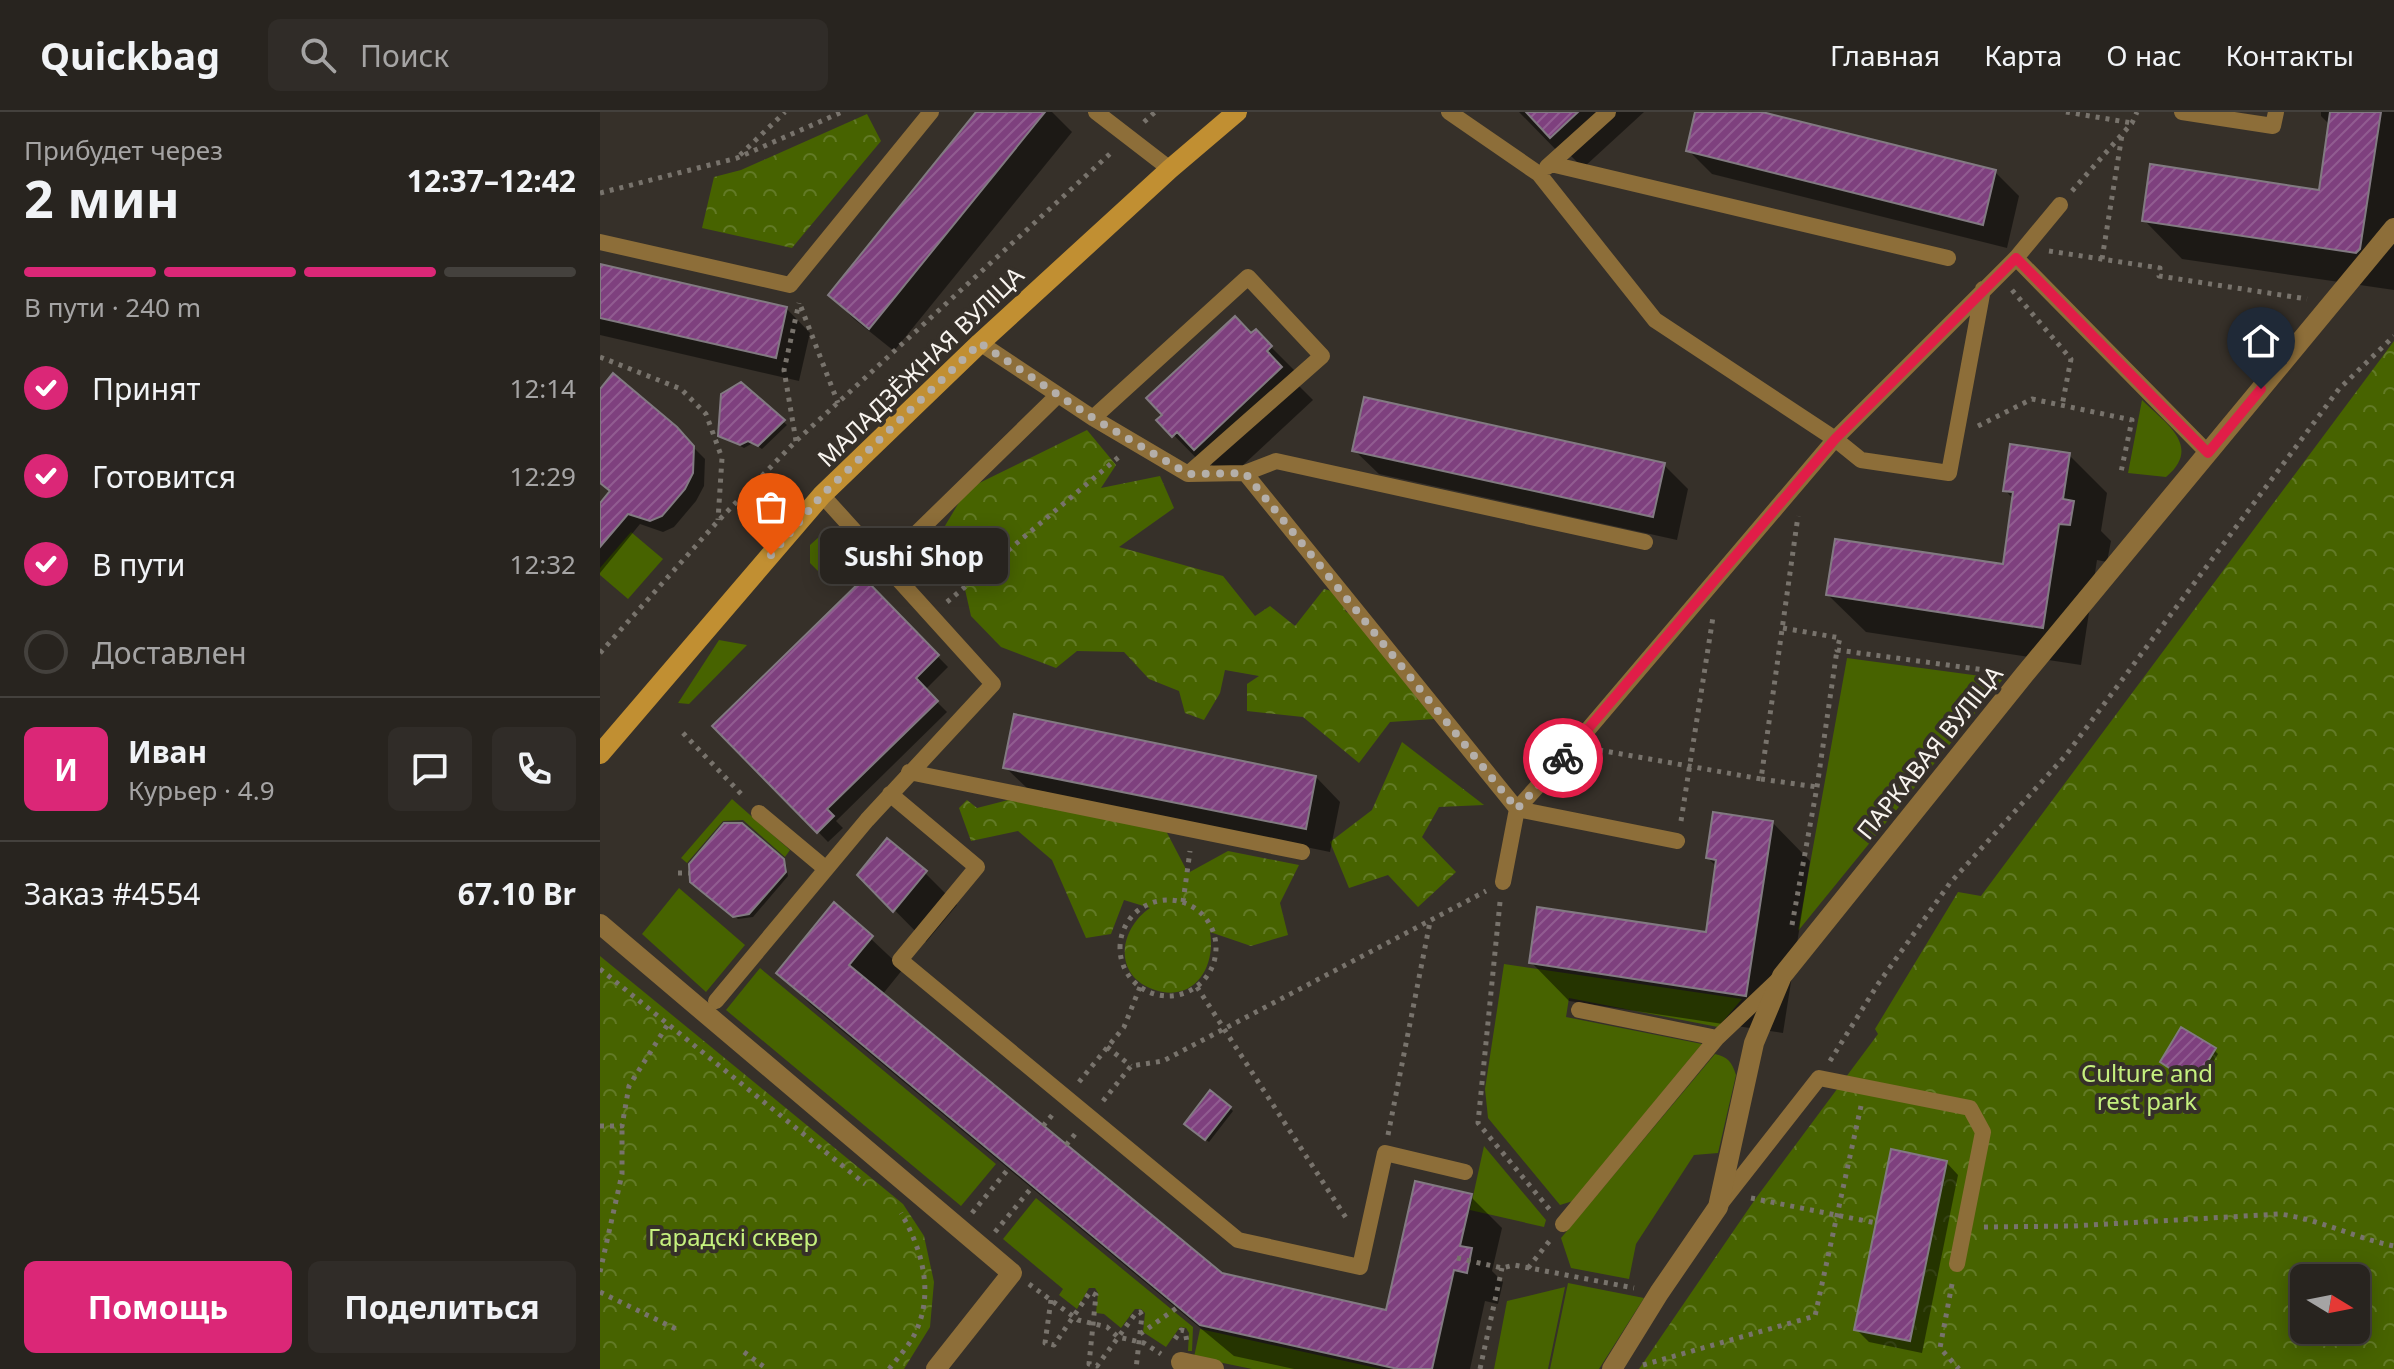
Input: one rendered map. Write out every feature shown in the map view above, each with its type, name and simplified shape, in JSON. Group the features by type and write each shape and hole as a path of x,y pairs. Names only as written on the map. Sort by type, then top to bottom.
{"main road":[{"name":"МАЛАДЗЁЖНАЯ ВУЛІЦА","path":"600,754 822,495 980,343 1237,112"}],"street":[{"name":"ПАРКАВАЯ ВУЛІЦА","path":"1612,1369 1722,1200 1754,1043 1782,976 2024,675 2394,228"},
{"path":"600,924 1012,1273 936,1369"},
{"path":"1181,1362 1214,1369"}],"lane":[{"path":"600,242 790,285 931,112"},
{"path":"1096,112 1170,169"},
{"path":"1449,112 1545,169 1948,258"},
{"path":"1545,169 1608,112"},
{"path":"2182,112 2273,126 2276,112"},
{"path":"1545,169 1655,320 1835,439 1861,460 1949,473 1983,289"},
{"path":"1503,882 1517,809 1835,439 2020,252 2060,205"},
{"path":"2020,252 2208,453"},
{"path":"1093,418 1248,277 1322,356 1188,474"},
{"path":"980,343 1093,418 1188,474 1245,473 1276,461 1645,542"},
{"path":"885,564 1058,395"},
{"path":"1245,473 1517,809 1677,841"},
{"path":"716,1001 909,772 993,684 822,495"},
{"path":"909,772 1302,852"},
{"path":"890,794 977,867 900,960 1238,1240 1360,1267 1385,1153 1465,1172"},
{"path":"759,813 826,869"},
{"path":"1563,1224 1717,1038 1782,976"},
{"path":"1579,1010 1717,1038"},
{"path":"1722,1200 1819,1078 1970,1108 1983,1132 1957,1264"}],"path":[{"path":"737,158 785,112"},
{"path":"600,193 737,158 842,112"},
{"path":"600,653 718,521 796,441 1155,112"},
{"path":"2066,112 2132,123"},
{"path":"2060,205 2132,123 2137,112"},
{"path":"2102,259 2122,135"},
{"path":"2020,252 2160,268 2159,276 2332,303"},
{"path":"1998,274 2071,359 2062,406"},
{"path":"790,285 838,403"},
{"path":"796,441 784,370 800,305"},
{"path":"1819,1078 1878,984 1950,883 2066,755 2339,389 2394,336"},
{"path":"600,357 681,389 706,414 722,458 718,521"},
{"path":"1956,436 2032,399 2132,420 2121,472"},
{"path":"931,615 1135,443"},
{"path":"1761,779 1804,475"},
{"path":"1677,841 1720,574"},
{"path":"1783,628 1840,638 1790,932"},
{"path":"1837,650 2024,675"},
{"path":"683,733 759,813"},
{"path":"1574,746 1817,787"},
{"path":"1183,902 1193,830"},
{"path":"678,873 689,873"},
{"path":"1503,882 1478,1123 1551,1211"},
{"path":"1100,1103 1131,1066 1163,1061 1480,894"},
{"path":"1168,899 1197,909 1207,919 1217,948 1208,976 1197,987 1184,994 1154,994 1140,987 1129,976 1122,963 1122,933 1140,909 1168,899"},
{"path":"1385,1153 1431,921"},
{"path":"600,969 877,1193"},
{"path":"1077,1084 1124,1027 1140,987"},
{"path":"1197,987 1364,1247"},
{"path":"600,1272 622,1174 622,1126 629,1086 668,1024"},
{"path":"1107,1047 1131,1066"},
{"path":"1630,1369 1815,1316 1865,1087"},
{"path":"600,1126 622,1126"},
{"path":"977,1207 1010,1167"},
{"path":"1001,1225 1033,1186"},
{"path":"1722,1200 1876,1223"},
{"path":"889,1203 902,1213 921,1254 925,1297 913,1338 889,1369"},
{"path":"1964,1227 2073,1226 2279,1214 2308,1218 2337,1231 2394,1246"},
{"path":"1528,1268 1563,1224"},
{"path":"1457,1258 1502,1268 1514,1265 1612,1284"},
{"path":"1957,1264 1940,1348 1959,1369"},
{"path":"1480,1369 1502,1268"},
{"path":"600,1292 676,1329"},
{"path":"1136,1369 1139,1341 1140,1334 1142,1315 1140,1312 1136,1313 1118,1337 1097,1366 1089,1364 1093,1323 1096,1295 1090,1292 1074,1317 1054,1345 1045,1343 1053,1301 1074,1317 1093,1323 1107,1327 1118,1337 1139,1341 1156,1351"},
{"path":"1140,1334 1178,1307"},
{"path":"744,1352 767,1369"}],"green space":[{"path":"867,114 881,141 792,248 702,228 714,177 741,170"},
{"name":"Culture and rest park","path":"2394,341 2394,1369 1639,1369 1756,1198 1878,1034 1875,1029 1958,892 1981,896"},
{"path":"2142,400 2169,426 2181,445 2177,466 2166,477 2128,473"},
{"path":"1087,430 1116,465 1101,488 1160,476 1174,508 1119,547 1223,576 1255,616 1270,606 1295,626 1324,589 1339,593 1346,612 1364,617 1434,719 1390,722 1359,763 1303,717 1247,711 1247,684 1259,676 1225,670 1220,693 1204,720 1185,713 1179,691 1149,679 1124,652 1077,651 1056,668 1001,647 971,616 964,585 932,572 927,556 967,489"},
{"path":"631,532 663,559 628,599 600,575 600,568"},
{"path":"835,535 847,544 819,572 810,563 810,545 820,536"},
{"path":"719,640 747,645 689,704 678,703"},
{"path":"1847,658 2003,679 1798,931"},
{"path":"1402,742 1484,805 1439,807 1422,837 1456,872 1418,907 1388,875 1349,888 1330,842 1372,810"},
{"path":"1043,791 1165,829 1188,873 1228,851 1299,865 1280,903 1288,935 1251,946 1210,932 1210,957 1206,969 1192,986 1169,993 1141,983 1126,963 1125,952 1132,928 1150,908 1124,900 1111,934 1086,938 1052,860 1018,831 971,841 959,808 967,800 977,808"},
{"path":"732,799 790,850 785,857 743,820 723,821 687,863 681,858"},
{"path":"679,888 745,945 706,992 642,934"},
{"name":"Гарадскі сквер","path":"600,956 903,1204 924,1236 934,1282 930,1327 904,1369 600,1369"},
{"path":"1504,964 1742,999 1718,1027 1569,998 1566,1017 1702,1044 1573,1201 1560,1205 1488,1118 1485,1089"},
{"path":"760,968 996,1164 961,1206 726,1010"},
{"path":"1715,1054 1729,1061 1736,1075 1718,1153 1694,1155 1636,1244 1629,1279 1571,1268 1561,1238"},
{"path":"1484,1146 1546,1220 1544,1227 1470,1210"},
{"path":"1036,1198 1193,1327 1192,1351 1188,1351 1189,1333 1186,1328 1180,1327 1166,1347 1143,1332 1145,1313 1141,1309 1135,1309 1121,1328 1104,1314 1096,1313 1098,1293 1095,1288 1089,1288 1077,1309 1059,1295 1063,1289 1003,1239"},
{"path":"1568,1283 1644,1298 1599,1369 1550,1369"},
{"path":"1565,1287 1548,1369 1494,1369 1507,1301"},
{"path":"1200,1329 1381,1369 1252,1369 1194,1357"}],"building":[{"path":"976,112 1045,112 869,329 828,295"},
{"path":"1526,112 1578,112 1550,138"},
{"path":"1695,112 1762,112 1996,170 1983,225 1686,151"},
{"path":"2330,112 2381,112 2360,249 2356,253 2142,221 2150,164 2319,190"},
{"path":"600,264 787,307 776,358 600,318"},
{"path":"1235,316 1251,333 1256,329 1272,346 1267,351 1282,367 1194,450 1177,432 1172,437 1156,420 1162,415 1146,398"},
{"path":"613,373 677,427 694,446 693,473 685,489 662,516 650,521 628,514 600,547 600,503 610,491 600,483 600,389"},
{"path":"741,382 785,420 758,446 748,441 740,445 718,436 721,394"},
{"path":"1364,397 1665,463 1653,517 1352,451"},
{"path":"2010,444 2070,453 2063,499 2074,501 2070,525 2059,524 2043,628 1826,595 1835,539 2003,564 2013,492 2003,491"},
{"path":"864,578 939,655 916,678 938,701 827,809 834,816 817,833 712,726"},
{"path":"1014,714 1316,776 1306,829 1003,768"},
{"path":"1713,812 1773,821 1746,996 1529,963 1537,907 1706,932 1716,860 1706,858"},
{"path":"724,823 742,823 784,859 786,872 749,914 733,917 690,882 689,864"},
{"path":"887,838 927,871 893,912 857,875"},
{"path":"834,902 873,936 849,965 1222,1273 1386,1310 1415,1181 1472,1194 1460,1246 1472,1248 1467,1273 1454,1270 1432,1369 1398,1369 1200,1325 776,973"},
{"path":"2181,1027 2216,1048 2194,1084 2160,1062"},
{"path":"1210,1090 1231,1107 1205,1140 1184,1124"},
{"path":"1891,1149 1947,1161 1910,1341 1854,1330"}],"way so far":[{"path":"771,555 822,495 980,343 1093,418 1188,474 1245,473 1517,809 1563,758"}],"place":[{"name":"Sushi Shop","path":"771,555"}],"route":[{"path":"1563,758 1835,439 2016,258 2208,453 2261,389"}]}
